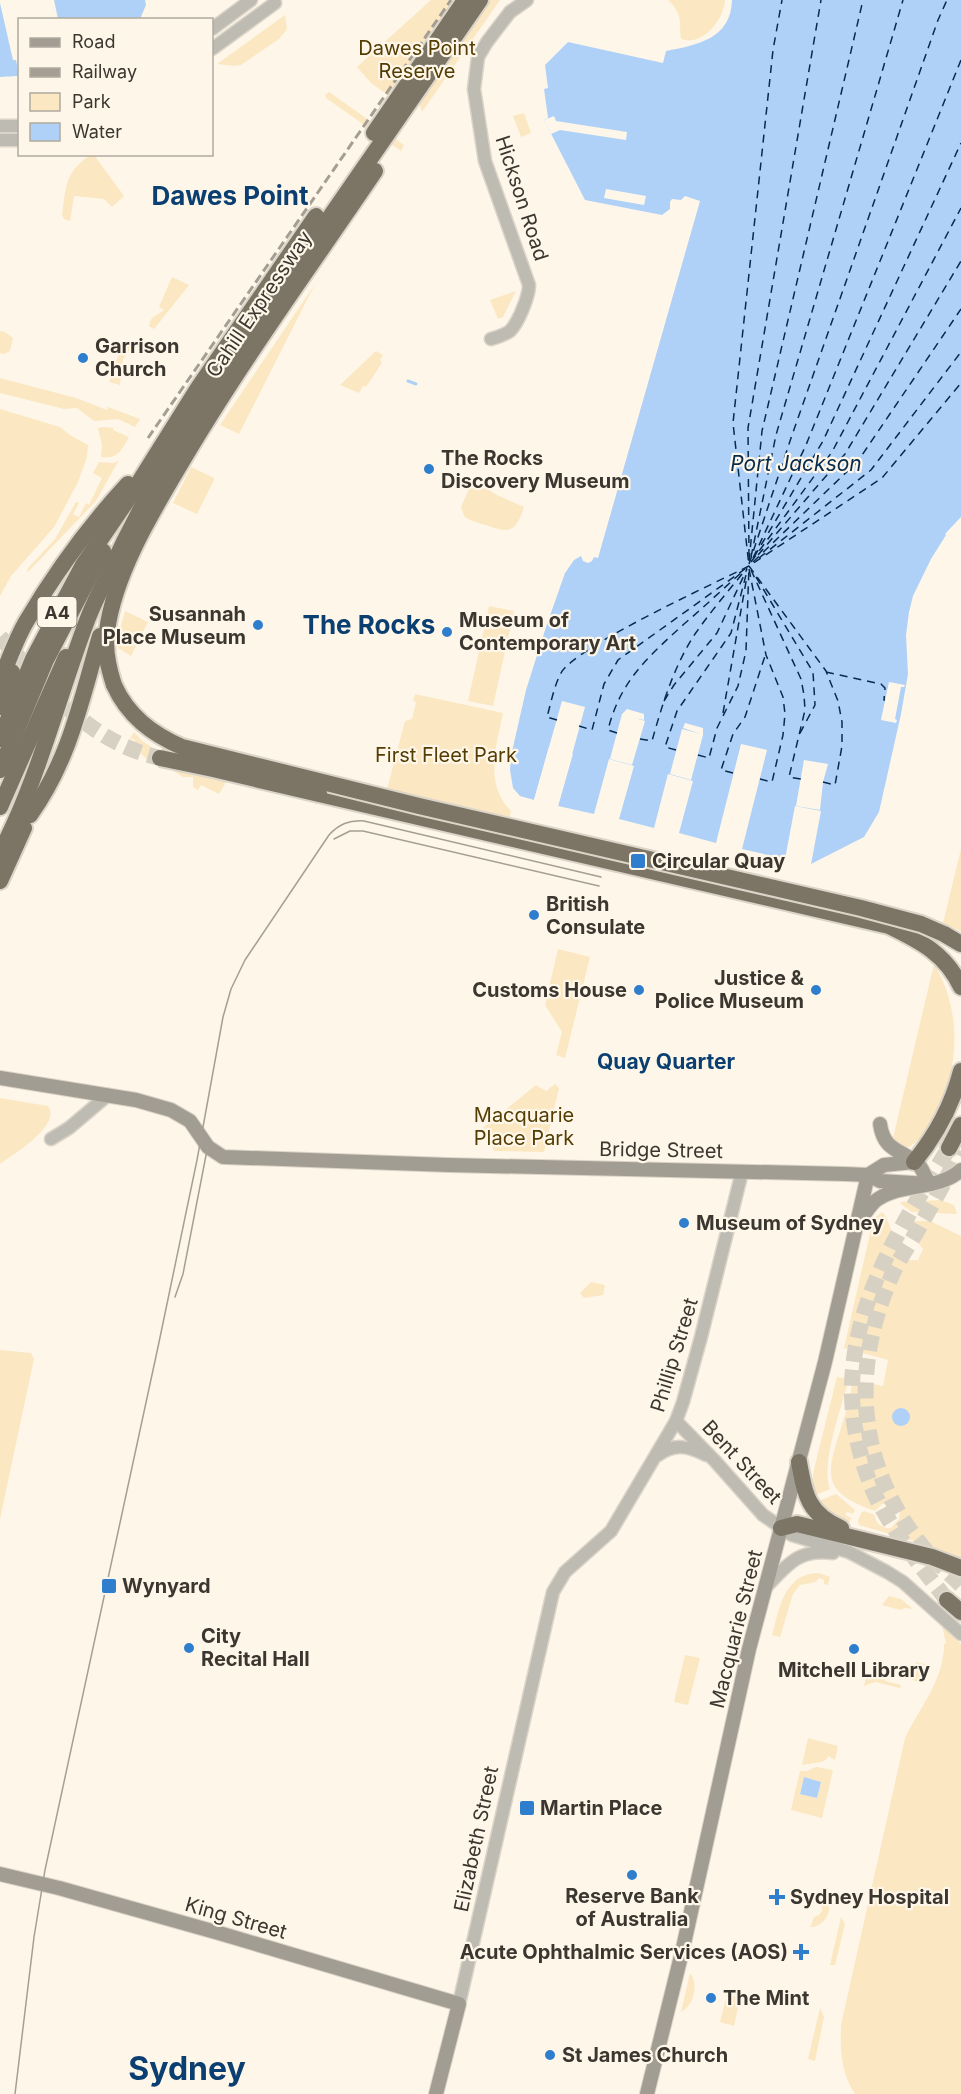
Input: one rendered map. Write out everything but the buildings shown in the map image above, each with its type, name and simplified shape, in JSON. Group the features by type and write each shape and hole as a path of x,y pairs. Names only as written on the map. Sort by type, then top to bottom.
{"highway":[{"path":"0,682 21,632 66,559 94,524 167,460 205,378 465,0"},
{"path":"0,807 56,677 167,460 231,360 480,0"},
{"name":"Cahill Expressway","path":"105,625 137,544 156,505 167,460 217,402 491,0"},
{"name":"A4","path":"0,739 49,626 83,566 131,495 167,460"},
{"path":"0,770 40,672 131,495"},
{"path":"0,707 37,606"},
{"path":"27,745 38,702 69,616"},
{"path":"0,853 38,764 88,618"},
{"path":"105,625 109,672 127,708 144,726 165,740 182,747 419,806 861,908 921,924 949,942 961,963"},
{"path":"42,798 45,779 69,712 105,625"},
{"path":"0,881 30,815 52,781 78,717 105,625"},
{"path":"30,815 38,764 69,712"},
{"path":"160,758 889,926 949,942"},
{"path":"949,942 954,974 961,987"},
{"path":"914,1162 933,1139 943,1121 961,1071"},
{"path":"955,1136 961,1115"},
{"path":"799,1462 806,1498 815,1511 837,1526 886,1546"},
{"path":"781,1528 797,1524 932,1557 961,1568"}],"main road":[{"path":"0,1078 108,1095"},
{"name":"Bridge Street","path":"108,1095 162,1107 184,1116 212,1151 223,1157 868,1175 880,1180 930,1184"},
{"path":"880,1124 883,1137 888,1144 920,1167 930,1184"},
{"path":"868,1175 884,1165 914,1162"},
{"path":"856,1227 867,1210 879,1199 889,1194 945,1180 961,1170"},
{"name":"Macquarie Street","path":"647,2094 683,1948 749,1649 825,1362 868,1175"},
{"name":"King Street","path":"0,1874 59,1888 219,1933 459,2004"},
{"name":"Elizabeth Street","path":"436,2094 459,2004"}],"street":[{"path":"213,27 251,0"},
{"name":"Hickson Road","path":"491,339 509,332 514,326 526,300 529,285 485,160 475,103 476,73 478,57 497,27 510,12 526,0"},
{"path":"213,48 275,3"},
{"path":"0,126 18,126"},
{"path":"0,140 18,140"},
{"path":"51,1138 69,1128 108,1095"},
{"name":"Phillip Street","path":"553,1592 565,1572 607,1535 676,1421 698,1347 742,1172"},
{"name":"Bent Street","path":"676,1421 763,1515 794,1536 844,1550 872,1563"},
{"path":"653,1460 666,1450 680,1446 696,1450 715,1461"},
{"path":"766,1587 793,1560 804,1554 828,1552 872,1563 903,1582 961,1634"},
{"name":"Elizabeth Street","path":"459,2004 553,1592"}],"green space":[{"name":"Dawes Point Reserve","path":"431,0 500,0 422,112 419,103 405,94 398,102 371,83 357,67"},
{"path":"668,0 725,0 721,16 710,30 697,39 689,40 681,39 678,14"},
{"path":"285,15 287,29 279,39 241,65 217,64"},
{"path":"329,92 404,145 401,151 326,98 325,95"},
{"path":"524,113 531,133 521,137 513,116"},
{"path":"89,156 95,156 124,196 112,207 104,199 74,196 70,221 64,219 62,215 68,180 83,160"},
{"path":"172,277 189,285 154,329 149,326 150,323 164,310 159,307"},
{"path":"315,284 239,434 220,425"},
{"path":"516,291 503,317 498,319 490,300"},
{"path":"0,331 13,338 10,351 4,354 0,353"},
{"path":"128,343 133,345 123,359 120,385 109,382 118,356"},
{"path":"376,351 383,355 380,360 382,363 366,387 363,386 359,393 340,385"},
{"path":"0,378 76,398 107,410 108,407 140,419 135,427 118,419 94,421 77,408 64,409 0,393"},
{"path":"0,409 60,427 88,445 87,457 78,482 54,527 11,576 0,596"},
{"path":"98,428 113,428 129,437 121,450 107,458 101,457 102,445"},
{"path":"119,460 96,501 27,573 28,568 55,539 76,502 79,503 73,514 79,517 86,503 89,505 102,478 93,473 99,462 114,463"},
{"path":"191,467 214,478 197,514 173,503"},
{"path":"473,480 497,495 524,507 515,526 501,530 474,522 464,516 461,507"},
{"path":"489,606 514,611 493,706 468,701"},
{"path":"125,611 148,622 131,656 118,648"},
{"name":"First Fleet Park","path":"415,694 503,713 494,765 497,789 511,811 509,820 386,793 405,721 412,719 416,702 413,701"},
{"path":"134,732 142,741 158,751 155,762 149,761 139,752 142,745 135,744 134,739 130,739"},
{"path":"169,768 228,779 219,794 201,785 198,790 193,787 193,777 183,777"},
{"path":"961,849 961,931 943,923"},
{"path":"558,949 590,957 565,1058 556,1055 562,1032 545,1005"},
{"path":"934,964 943,981 953,1018 953,1058 950,1077 944,1097 926,1130 919,1139 904,1149 897,1145 893,1138"},
{"name":"Macquarie Place Park","path":"555,1084 559,1088 544,1152 494,1151 483,1128 536,1085 546,1091"},
{"path":"0,1098 48,1106 51,1114 43,1130 0,1164"},
{"path":"940,1200 954,1205 957,1214 912,1212 900,1202"},
{"path":"882,1212 894,1236 898,1237 906,1249 902,1254 906,1260 917,1260 917,1262 923,1249 907,1228 911,1221 930,1221 961,1236 961,1561 914,1541 859,1525 858,1521 864,1511 875,1515 880,1525 891,1528 899,1519 900,1512 893,1504 882,1504 875,1511 857,1504 836,1488 832,1479 833,1457 853,1380 883,1386 888,1360 844,1348 872,1225"},
{"path":"591,1282 605,1285 603,1295 584,1298 580,1293"},
{"path":"0,1350 31,1353 34,1359 0,1519"},
{"path":"837,1377 849,1379 830,1450 828,1478 830,1489 816,1495 814,1494 813,1475"},
{"path":"836,1494 855,1510 853,1514 847,1512 845,1515 852,1518 849,1522 829,1514 820,1503 821,1500"},
{"path":"819,1573 830,1577 828,1585 819,1578 816,1582 800,1585 793,1594 780,1637 772,1635 781,1604 791,1586 798,1579"},
{"path":"889,1596 901,1599 913,1609 900,1610 882,1605"},
{"path":"942,1626 961,1644 961,2094 855,2094 842,2061 841,2025 905,1738 940,1670 946,1643"},
{"path":"685,1655 700,1658 688,1705 674,1702"},
{"path":"916,1662 929,1665 923,1683 912,1680"},
{"path":"867,1673 886,1677 885,1681 901,1685 900,1688 875,1682 864,1686"},
{"path":"808,1738 838,1746 835,1760 828,1756 821,1762 802,1765"},
{"path":"816,1767 833,1770 822,1818 791,1810 800,1771","holes":["804,1777 821,1782 817,1798 800,1793"]},
{"path":"817,1890 824,1892 829,1910 826,1918 820,1924 808,1927 811,1926 814,1917 822,1911 818,1902 820,1894"},
{"path":"841,1917 845,1924 835,1965 830,1965"},
{"path":"690,1973 694,1983 694,1994 689,2005 681,2012"},
{"path":"727,1994 740,1998 734,2026 720,2022"},
{"path":"820,2008 824,2017 815,2061 808,2059"}],"water":[{"path":"54,0 145,0 146,5 140,18 58,18"},
{"name":"Port Jackson","path":"732,0 961,0 961,517 945,534 913,596 906,635 908,674 879,812 864,837 811,864 821,811 795,806 785,859 742,849 767,750 741,744 716,843 679,833 693,781 668,774 654,828 619,819 634,766 609,759 594,814 558,806 573,754 549,747 534,800 520,796 513,788 510,770 526,690 565,573 574,560 581,556 583,561 588,563 594,557 598,558 700,201 685,196 681,200 672,199 670,209 662,215 585,200 544,120 548,118 544,89 548,88 545,65 568,42 663,63 666,51 700,43 719,32 726,24"},
{"path":"0,3 18,75 0,77"},
{"path":"901,1408 907,1411 910,1417 907,1423 901,1426 895,1423 892,1417 895,1411"},
{"path":"804,1777 821,1782 817,1798 800,1794"}],"pier":[{"path":"554,116 556,121 627,132 626,140 560,130 551,134 544,120"},
{"path":"606,189 646,196 644,205 604,198"},
{"path":"889,682 905,685 901,687 896,723 881,720"},
{"path":"562,701 585,707 558,806 556,805 569,755 551,750 536,801 534,800"},
{"path":"627,709 644,714 644,720 635,718 645,721 632,765 610,759 622,714"},
{"path":"685,723 703,728 691,780 670,774 682,729 701,734 683,728"},
{"path":"804,760 828,764 823,782 820,810 796,806"}],"waterway":[{"path":"408,381 416,384"}],"ferry route":[{"path":"557,720 547,717 561,673 572,662 618,632 749,566 733,423 773,50 782,0"},
{"path":"749,557 748,428 821,0"},
{"path":"749,561 762,431 863,0"},
{"path":"751,557 776,435 903,0"},
{"path":"749,564 791,438 947,0"},
{"path":"753,558 806,445 961,60"},
{"path":"754,557 823,441 961,143"},
{"path":"751,562 832,452 961,208"},
{"path":"758,555 845,454 961,261"},
{"path":"753,562 858,461 961,309"},
{"path":"759,558 871,470 961,352"},
{"path":"823,782 835,785 842,746 842,722 838,701 826,671 749,566 882,478 961,383"},
{"path":"698,755 709,758 717,728 738,686 746,651 749,566"},
{"path":"640,739 652,741 669,686 688,646 707,617 747,568"},
{"path":"579,726 592,730 604,684 618,660 745,569"},
{"path":"664,701 674,685 717,633 747,569"},
{"path":"749,569 766,655 783,697 785,714 783,735 772,782 760,779"},
{"path":"751,570 801,679 805,710 789,777 801,779"},
{"path":"676,750 665,747 677,711 731,633 747,571"},
{"path":"617,733 608,730 613,713 620,697 637,671 671,636 742,572"},
{"path":"723,713 747,576"},
{"path":"756,577 813,672 815,705 799,735"},
{"path":"733,773 721,770 733,734 745,717 765,656"},
{"path":"826,672 881,684 885,688 885,700"}],"tunnel":[{"path":"0,637 52,693 90,726 111,740 160,758"},
{"path":"947,1600 899,1536 875,1495 857,1439 852,1399 854,1360 862,1322 874,1286 908,1216 949,1148"},
{"path":"961,1151 892,1275 878,1311 870,1348 866,1384 867,1420 874,1455 886,1489 904,1521 928,1553 961,1585"}],"tram line":[{"path":"15,2094 34,1937 45,1870 158,1347 197,1160 223,1017 231,989 245,960 329,835 341,825 349,822 364,821 601,877"},
{"path":"334,839 350,831 363,831 599,886"},
{"path":"175,1297 183,1274 208,1145"}],"railway":[{"path":"148,438 451,0"}],"place":[{"name":"Garrison Church","path":"83,358"},
{"name":"The Rocks Discovery Museum","path":"429,469"},
{"name":"Susannah Place Museum","path":"258,625"},
{"name":"Museum of Contemporary Art","path":"447,632"},
{"name":"Circular Quay","path":"638,861"},
{"name":"British Consulate","path":"534,915"},
{"name":"Customs House","path":"639,990"},
{"name":"Justice & Police Museum","path":"816,990"},
{"name":"Museum of Sydney","path":"684,1223"},
{"name":"Wynyard","path":"109,1586"},
{"name":"City Recital Hall","path":"189,1648"},
{"name":"Mitchell Library","path":"854,1649"},
{"name":"Martin Place","path":"527,1808"},
{"name":"Reserve Bank of Australia","path":"632,1875"},
{"name":"Sydney Hospital","path":"777,1897"},
{"name":"Acute Ophthalmic Services (AOS)","path":"801,1952"},
{"name":"The Mint","path":"711,1998"},
{"name":"St James Church","path":"550,2055"}],"district":[{"name":"Dawes Point","path":"230,195"},
{"name":"The Rocks","path":"369,624"},
{"name":"Quay Quarter","path":"666,1061"},
{"name":"Sydney","path":"187,2068"}]}
